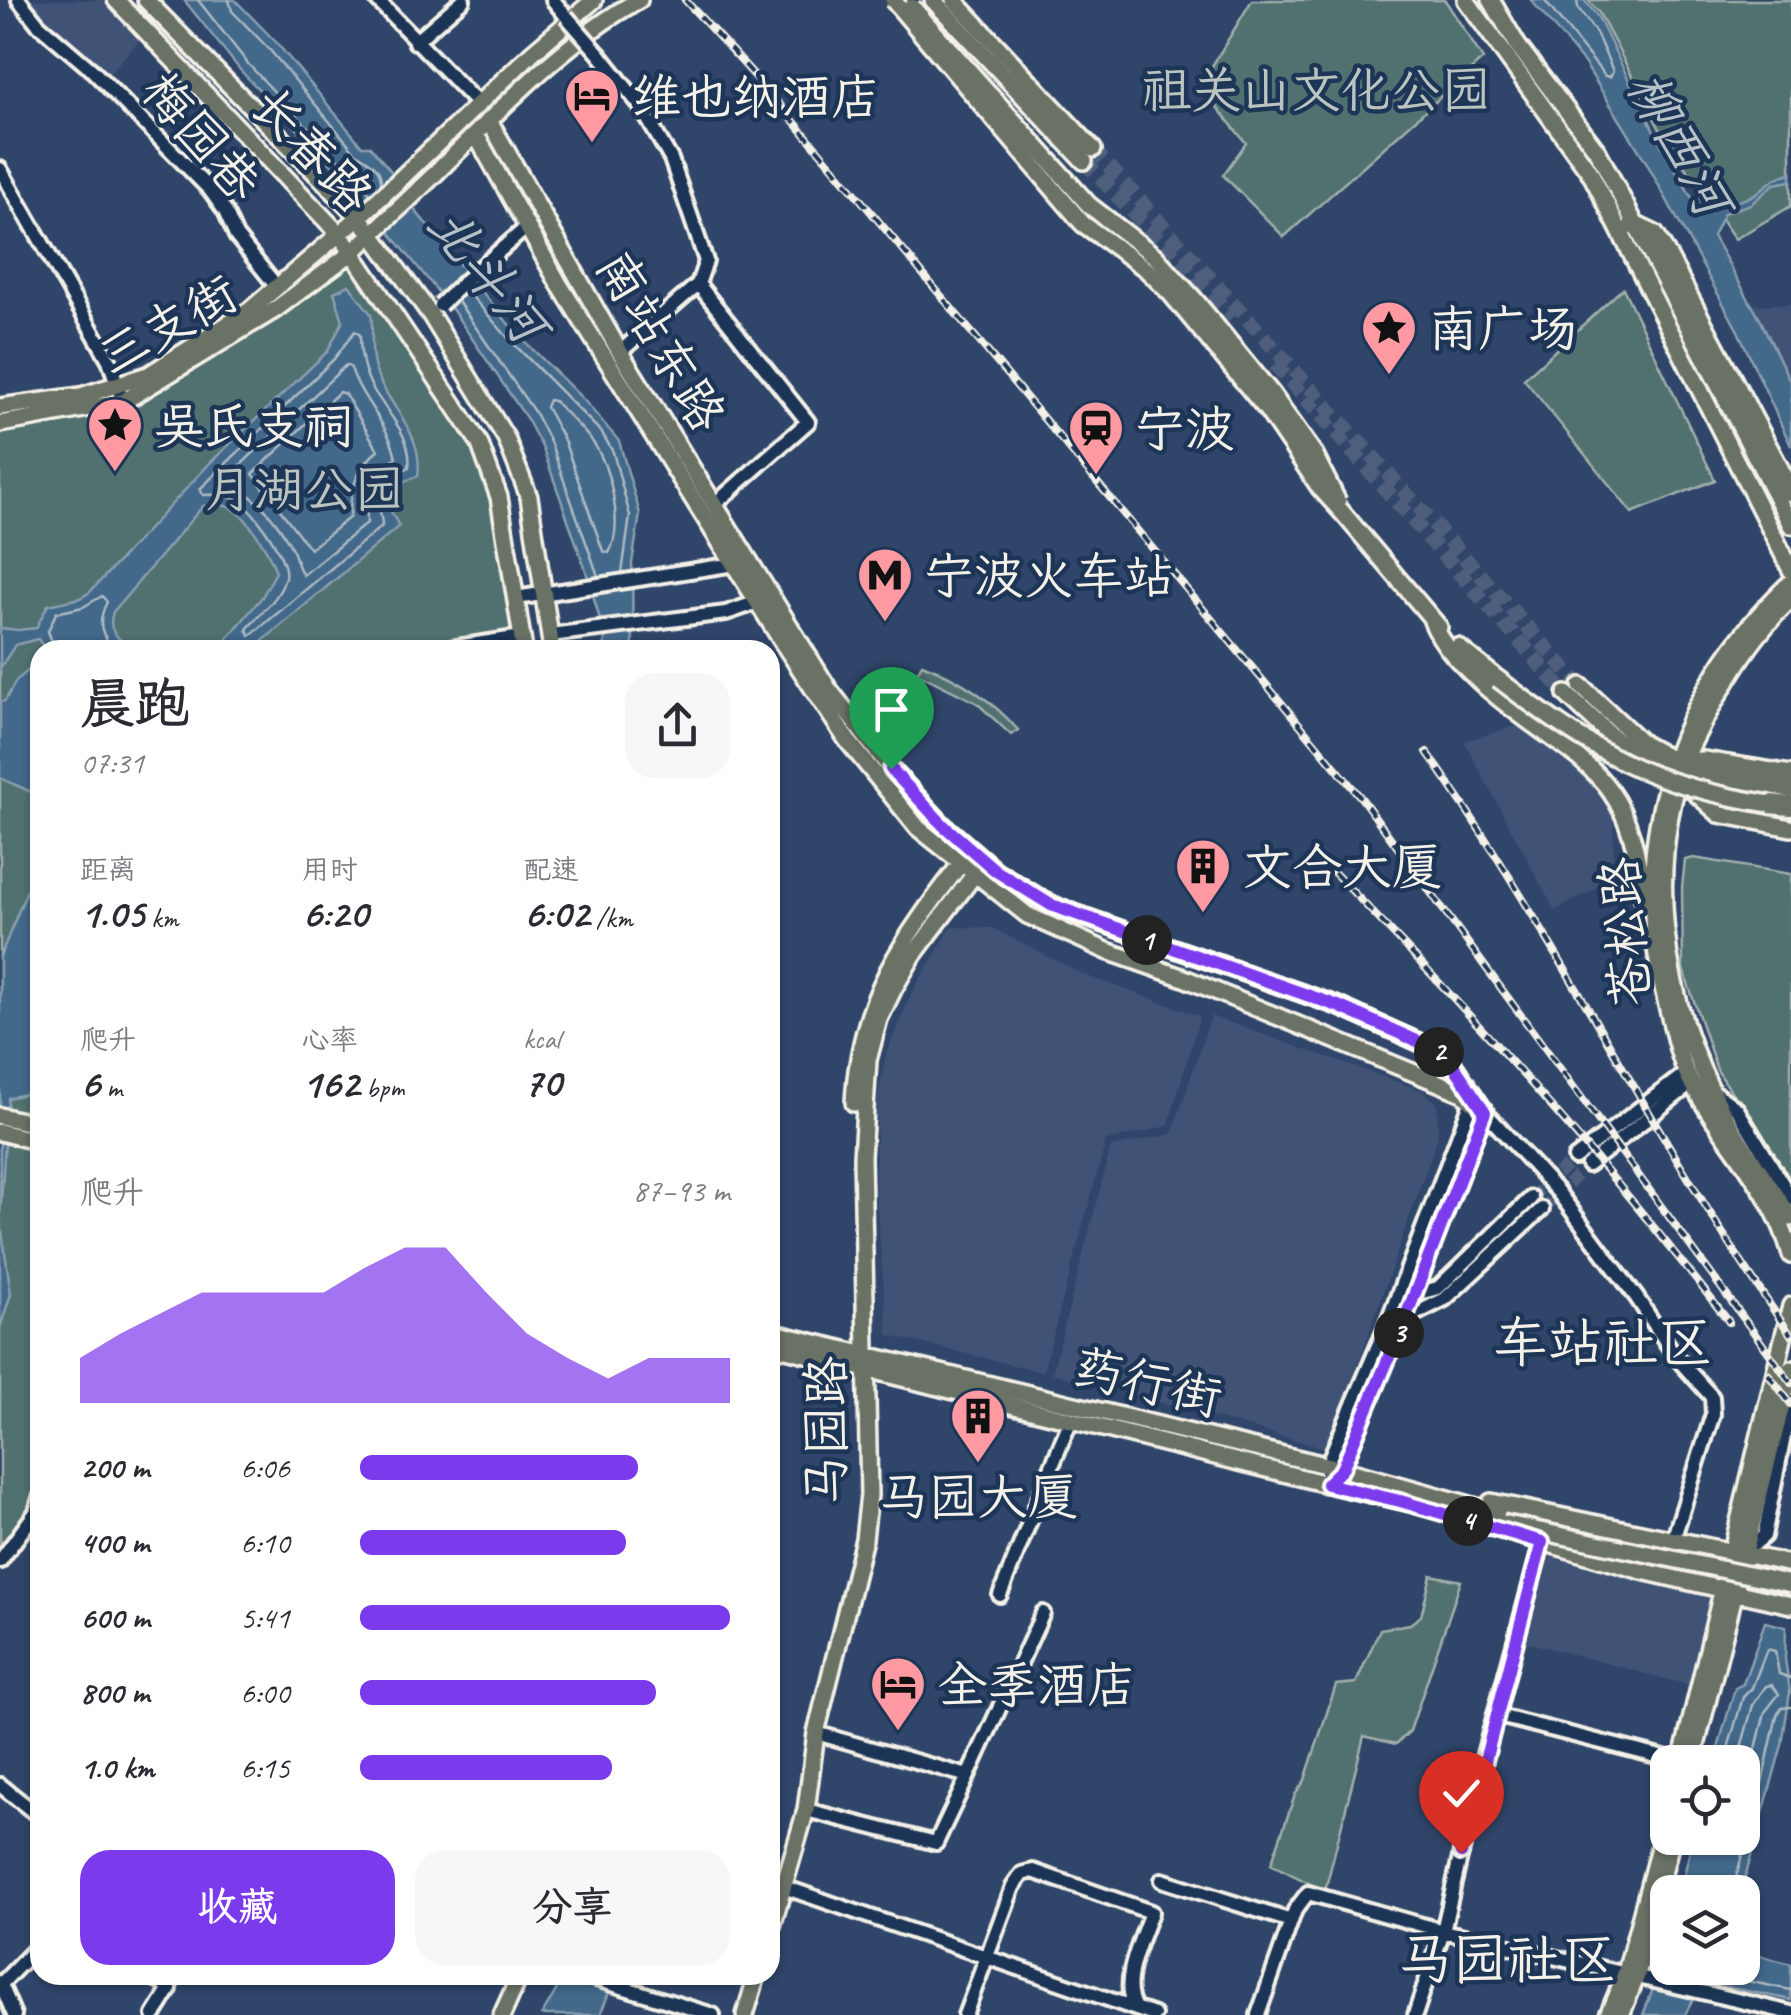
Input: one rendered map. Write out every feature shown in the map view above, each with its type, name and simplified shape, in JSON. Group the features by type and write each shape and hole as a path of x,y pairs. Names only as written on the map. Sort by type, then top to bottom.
{"highway":[{"path":"1633,226 1654,234 1791,492"},
{"path":"1678,766 1791,788"},
{"path":"1770,804 1791,807"}],"main road":[{"name":"长春路","path":"116,0 341,236 479,442 500,497 522,640"},
{"name":"长春路","path":"146,0 363,215 435,309 506,438 529,497 551,640"},
{"path":"363,215 594,0"},
{"path":"375,231 542,71 609,16 639,0"},
{"path":"893,0 1083,224 1146,269 1171,294 1268,410 1320,488 1432,621 1487,671 1564,730 1603,753 1681,786 1770,804"},
{"path":"906,0 1088,204 1155,256 1195,300 1313,452 1342,512"},
{"path":"933,0 1089,155 954,0"},
{"path":"1466,0 1592,174 1791,570"},
{"path":"1491,0 1518,46 1598,152 1791,525"},
{"name":"南站东路","path":"490,122 620,352 715,504 741,563"},
{"name":"南站东路","path":"476,136 558,284 765,599 848,740 918,828 973,863"},
{"name":"三支街","path":"0,407 121,394 250,310 363,215"},
{"name":"三支街","path":"0,424 121,394 276,309 354,252 375,231"},
{"name":"苍松路","path":"1791,582 1733,648 1685,730 1665,846 1668,952 1684,1022 1711,1090 1791,1218"},
{"name":"苍松路","path":"1791,599 1742,654 1678,766 1658,813 1651,882 1656,954 1687,1073 1774,1213 1791,1255"},
{"path":"1432,621 1440,640 1469,671 1494,695 1590,766 1623,808 1640,860 1654,992 1664,1033 1687,1073"},
{"path":"1574,690 1638,757 1678,766 1704,760 1791,774"},
{"path":"1678,766 1719,814 1791,828"},
{"path":"973,863 1027,915 1107,951 1184,978 1463,1092 1485,1112"},
{"path":"973,863 1051,905 1338,1006 1426,1045 1448,1057 1485,1112"},
{"name":"马园路","path":"780,1900 806,1810 816,1733 864,1538 869,1495 862,1157 856,1130 856,1061 867,1014 882,979 903,944 973,863"},
{"path":"0,1116 30,1130"},
{"path":"0,1132 30,1132"},
{"path":"1685,1745 1723,1589 1741,1550 1791,1306"},
{"name":"药行街","path":"780,1335 1071,1419 1327,1484 1407,1496 1504,1519"},
{"name":"药行街","path":"780,1347 865,1361 1335,1467 1407,1496"},
{"path":"1696,1745 1791,1369"},
{"path":"1407,1496 1496,1503 1741,1550 1791,1564"},
{"path":"1407,1496 1642,1571 1791,1604"},
{"path":"1504,1519 1791,1576"},
{"path":"1504,1519 1791,1584"},
{"path":"1608,2015 1635,1974 1660,1855"},
{"path":"1621,2015 1667,1855"},
{"path":"502,2015 516,1985"},
{"path":"745,2015 754,1985"}],"street":[{"name":"梅园巷","path":"19,0 38,24 93,71 210,190 236,236 277,288"},
{"path":"377,0 478,104"},
{"path":"415,42 462,0"},
{"path":"561,5 639,104 671,158 706,261 698,284 620,352"},
{"path":"0,170 110,360 121,394"},
{"path":"435,309 527,226"},
{"path":"698,284 808,422 715,504"},
{"path":"516,598 741,563"},
{"path":"557,640 588,630 726,613 765,599"},
{"name":"苍松路","path":"1581,1162 1687,1073"},
{"path":"1711,1090 1737,1109 1786,1183 1791,1198"},
{"path":"1335,1467 1472,1100"},
{"path":"1327,1484 1405,1319 1485,1112 1558,1192 1638,1298 1676,1356 1712,1397 1713,1414 1673,1540"},
{"path":"1415,1294 1438,1288 1531,1198"},
{"path":"1405,1319 1445,1300 1542,1210"},
{"path":"1741,1550 1764,1536 1791,1401"},
{"path":"1000,1595 1071,1419"},
{"path":"0,1560 30,1520"},
{"path":"1416,2015 1442,1931 1542,1542"},
{"path":"806,1810 936,1843 1043,1613"},
{"path":"1495,1714 1650,1754"},
{"path":"816,1733 968,1776"},
{"path":"0,1784 30,1809"},
{"path":"965,2015 1013,1887 1022,1874 1033,1871 1150,1912 1128,1986 1129,1999 1136,2008"},
{"path":"1162,1880 1291,1921"},
{"path":"784,1887 1154,2015"},
{"path":"1258,2015 1291,1921 1308,1893 1442,1931 1791,2013"},
{"path":"14,2015 1,1984 30,1954"},
{"path":"154,2015 170,1989 165,1985"},
{"path":"618,1985 713,2015"}],"shaded area":[{"path":"26,0 105,0 142,38 105,78 49,32"},
{"path":"1791,304 1791,384 1753,305"},
{"path":"1520,725 1585,772 1613,811 1614,870 1595,889 1555,911 1464,741"},
{"path":"952,927 993,928 1084,975 1200,1016 1168,1126 1106,1141 1043,1372 888,1335 875,1186 877,1105 885,1057 912,992"},
{"path":"1211,1016 1423,1091 1437,1103 1438,1136 1328,1449 1052,1373 1111,1147 1172,1134"},
{"path":"1542,1552 1715,1598 1692,1686 1519,1640"}],"green space":[{"name":"祖关山文化公园","path":"1252,0 1445,0 1483,59 1284,237 1223,175 1246,143 1204,91 1209,71"},
{"path":"1588,0 1791,0 1791,206 1735,239 1664,137 1599,13"},
{"name":"月湖公园","path":"354,259 431,375 481,468 502,535 515,640 30,640 30,1505 0,1552 0,431 124,409"},
{"path":"1623,288 1715,480 1632,513 1524,379"},
{"path":"922,664 974,691 1018,730 1011,735 977,703 917,673"},
{"path":"1694,858 1791,874 1791,1181 1717,1070 1683,969 1682,887 1685,860"},
{"path":"1431,1575 1461,1581 1410,1731 1396,1744 1364,1736 1325,1891 1271,1864 1295,1795 1305,1780 1336,1685 1356,1683 1380,1629 1410,1624 1421,1616"}],"water":[{"path":"184,0 235,0 276,42 362,146 370,146 395,176 391,181 516,333 619,441 640,514 632,563 633,640 605,640 586,571 543,449 452,309 351,185 241,71"},
{"path":"1531,0 1584,0 1598,17 1659,141 1692,198 1742,200 1791,173 1791,181 1774,184 1751,204 1724,213 1713,236 1791,383 1791,446 1738,331 1645,160 1585,64"},
{"path":"349,285 371,314 375,369 416,446 418,476 395,485 389,496 399,526 264,640 226,640 262,597 276,572 241,515 224,506 203,506 113,612 113,630 120,640 30,640 15,645 0,668 0,628 36,628 48,605 90,592 211,462 327,352 343,321 334,292"},
{"path":"30,669 30,792 0,778 0,702 5,701 16,681"},
{"path":"30,883 30,1093 8,1098 0,1218 0,957"},
{"path":"0,1218 11,1294 0,1328"},
{"path":"1765,1622 1786,1627 1790,1692 1782,1745 1760,1824 1760,1745 1719,1745 1735,1688 1743,1684"},
{"path":"1689,1855 1751,1855 1746,1875 1684,1875"},
{"path":"1760,1956 1791,1964 1791,2000 1717,1985 1760,1985"},
{"path":"559,1985 612,1985 600,2015 542,2015"},
{"path":"1654,1985 1700,1985 1685,2015 1643,2015"}],"tunnel":[{"path":"1093,149 1581,686"},
{"path":"1084,161 1233,317"},
{"path":"1275,364 1566,694"},
{"path":"1531,1198 1575,1158"},
{"path":"1542,1209 1588,1165"}],"railway":[{"path":"685,0 845,181 1362,799 1791,1383"},
{"path":"1427,752 1521,896 1697,1191 1791,1335"},
{"path":"1319,857 1531,1084 1729,1322"},
{"path":"1768,1374 1791,1404"}],"place":[{"name":"维也纳酒店","path":"592,145"},
{"name":"南广场","path":"1389,377"},
{"name":"吴氏支祠","path":"115,474"},
{"name":"宁波","path":"1096,477"},
{"name":"宁波火车站","path":"885,624"},
{"name":"文合大厦","path":"1203,915"},
{"name":"马园大厦","path":"978,1465"},
{"name":"全季酒店","path":"898,1733"}],"district":[{"name":"车站社区","path":"1603,1342"},
{"name":"马园社区","path":"1507,1959"}],"route":[{"path":"891,769 943,825 996,871 1051,905 1338,1006 1426,1045 1448,1057 1485,1112 1342,1469 1327,1484 1542,1542 1461,1853"}],"water label":[{"name":"柳西河","path":"1680,143"},
{"name":"北斗河","path":"488,274"}]}
